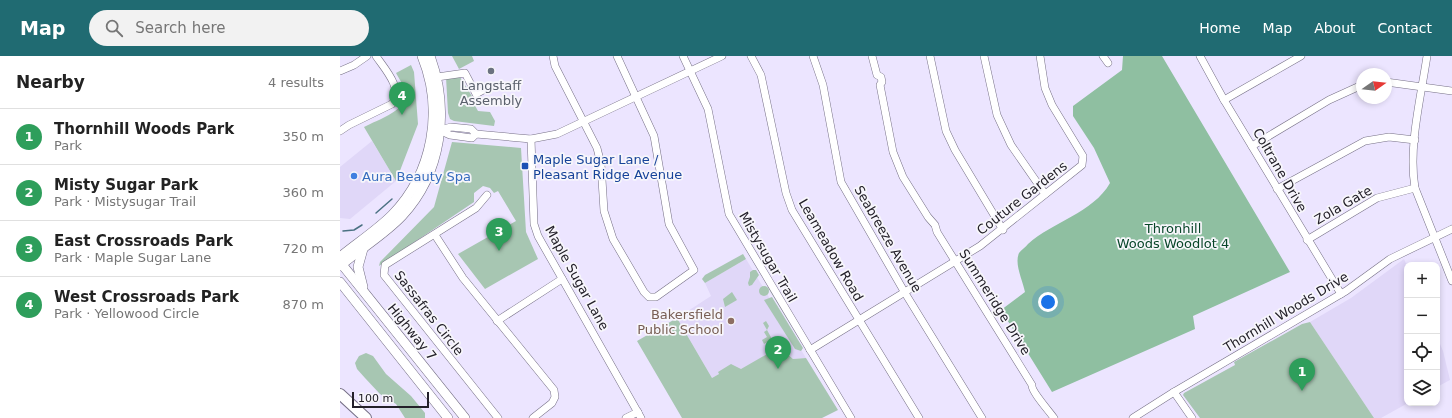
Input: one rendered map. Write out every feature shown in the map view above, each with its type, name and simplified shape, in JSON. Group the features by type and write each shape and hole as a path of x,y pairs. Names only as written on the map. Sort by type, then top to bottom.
{"highway":[{"path":"340,394 366,418"}],"main road":[{"path":"340,262 362,249 402,216 421,190 437,153 432,92 422,56"},
{"path":"340,262 380,226 405,200 418,177 442,114 437,77 430,56"},
{"path":"362,249 358,262 358,273 366,296"},
{"name":"Highway 7","path":"340,262 465,418"},
{"name":"Highway 7","path":"340,282 448,418"}],"street":[{"path":"340,71 354,65 367,56"},
{"path":"340,131 392,104 395,100 396,89 376,56"},
{"path":"553,56 555,66 597,148 601,164 604,211 613,238 644,292 649,297 656,297 694,270 669,224 654,136 637,96 617,56"},
{"name":"Mistysugar Trail","path":"683,56 708,109 729,214 851,418"},
{"path":"436,129 451,127 471,129 476,134 531,139 557,134 722,56"},
{"name":"Leameadow Road","path":"751,56 761,75 786,193 792,210 919,418"},
{"name":"Seabreeze Avenue","path":"813,56 823,85 841,182 905,293 982,418"},
{"name":"Summeridge Drive","path":"872,56 877,75 881,77 882,82 880,85 893,152 903,177 928,217 935,225 937,232 1032,385 1032,389 1036,396 1040,398 1054,418"},
{"path":"930,56 946,131 955,150 1003,230"},
{"path":"984,56 997,115 1011,145 1045,194"},
{"name":"Couture Gardens","path":"810,350 905,293 1003,230 1045,194 1076,172 1084,160 1080,149 1052,104 1045,88 1040,56"},
{"path":"1103,56 1108,62"},
{"name":"Coltrane Drive","path":"1200,56 1224,100 1307,240 1341,294"},
{"path":"1224,100 1301,56"},
{"path":"1427,56 1412,172 1415,188 1452,280"},
{"path":"437,77 464,73 476,94 487,88"},
{"path":"1392,83 1452,91"},
{"path":"1252,146 1329,100 1356,88"},
{"path":"1277,189 1365,141 1389,137 1415,140"},
{"name":"Maple Sugar Lane","path":"531,139 534,224 538,236 611,362 639,415"},
{"name":"Zola Gate","path":"1307,240 1377,198 1415,188"},
{"name":"Sassafras Circle","path":"487,195 476,208 385,265 384,275 498,418"},
{"name":"Thornhill Woods Drive","path":"1133,418 1174,392 1341,294 1390,259 1452,229"},
{"path":"435,235 463,278 554,390 555,397 552,403 533,418"},
{"path":"497,320 562,279"},
{"path":"1174,392 1192,418"},
{"path":"626,418 639,415"}],"shaded area":[{"path":"372,141 396,181 350,219 340,218 340,167"},
{"name":"Bakersfield Public School","path":"746,259 806,358 793,359 785,350 779,349 780,352 771,357 769,353 736,373 718,372 719,374 712,378 677,318 711,296 705,283"},
{"path":"1404,259 1405,262 1404,262 1404,405 1381,418 1374,418 1310,322 1351,298"},
{"path":"1440,344 1443,351 1450,380 1440,385"}],"green space":[{"path":"452,56 472,56 474,61 459,69"},
{"name":"Thronhill Woods Woodlot 4","path":"1123,56 1162,56 1290,272 1193,316 1195,329 1052,392 1001,310 1025,292 1018,267 1019,253 1038,236 1083,210 1103,193 1110,183 1094,148 1073,116 1073,106 1122,70"},
{"path":"411,65 414,72 418,124 396,181 364,127 392,113 403,103 406,97 405,90 396,73"},
{"path":"446,77 460,77 475,101 473,102 478,111 490,112 495,121 494,126 454,121 450,119 448,113"},
{"path":"452,142 521,148 526,232 538,259 485,289 458,254 516,221 498,191 494,193 490,188 483,186 474,193 474,202 379,266 380,262 434,207"},
{"path":"743,254 746,259 705,283 702,279 705,275"},
{"path":"756,270 759,275 752,285 749,286 748,283 750,272"},
{"path":"762,286 766,286 768,287 768,295 762,296 759,293 759,289"},
{"path":"767,286 769,288 804,347"},
{"path":"732,292 737,300 725,307 723,299"},
{"path":"772,297 803,348 801,351 795,349 764,300"},
{"path":"677,318 712,378 719,374 718,372 731,364 741,369 769,353 772,357 780,352 779,349 781,348 793,359 806,358 838,410 822,418 682,418 637,341"},
{"path":"766,321 769,326 767,330 763,323"},
{"path":"1310,322 1374,418 1200,418 1183,395 1184,393 1235,365 1234,362 1302,324"},
{"path":"767,330 772,339 764,344 762,340 767,337 764,332"},
{"path":"366,353 373,356 386,374 411,396 425,413 425,418 405,418 396,404 380,394 365,378 357,369 355,363 359,356"}],"waterway":[{"path":"376,213 392,199"},
{"path":"343,231 354,230 362,225"}],"place":[{"name":"Langstaff Assembly","path":"491,71"},
{"name":"West Crossroads Park","path":"402,115"},
{"name":"Maple Sugar Lane / Pleasant Ridge Avenue","path":"525,166"},
{"name":"Aura Beauty Spa","path":"354,176"},
{"name":"East Crossroads Park","path":"499,251"},
{"name":"Bakersfield Public School","path":"731,321"},
{"name":"Misty Sugar Park","path":"778,369"},
{"name":"Thornhill Woods Park","path":"1302,391"}]}
